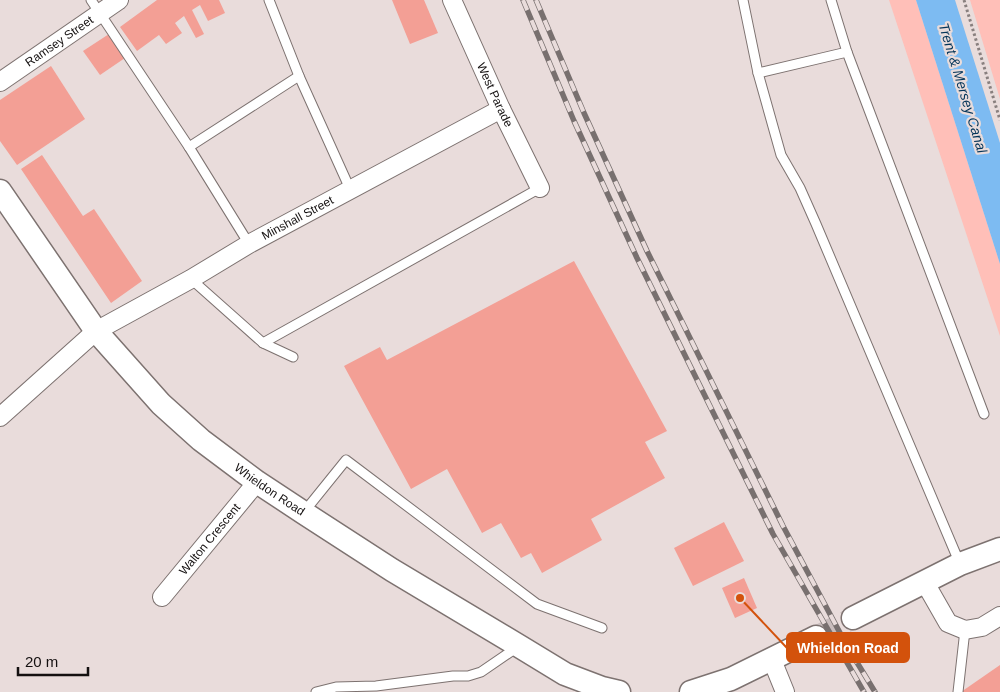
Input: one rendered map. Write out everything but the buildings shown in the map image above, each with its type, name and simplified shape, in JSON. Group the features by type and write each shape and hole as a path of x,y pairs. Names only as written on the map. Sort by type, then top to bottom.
{"street":[{"name":"Ramsey Street","path":"0,82 96,6 118,0"},
{"name":"West Parade","path":"452,0 501,109 540,188"},
{"name":"Minshall Street","path":"0,417 96,331 191,279 249,244 501,109"},
{"name":"Whieldon Road","path":"0,191 96,331 161,404 201,440 257,482 392,570 565,674 617,692"},
{"name":"Walton Crescent","path":"162,597 257,482"},
{"path":"853,618 960,564 1000,549"},
{"path":"924,581 948,623 964,630 982,627 1000,616"},
{"path":"691,692 731,679 816,637"},
{"path":"772,660 785,692"}],"lane":[{"path":"269,0 299,76 350,189"},
{"path":"743,0 758,74 781,155 800,188 816,224 960,564"},
{"path":"831,0 847,52 984,414"},
{"path":"96,6 189,147 249,244"},
{"path":"758,74 847,52"},
{"path":"189,147 299,76"},
{"path":"262,343 540,188"},
{"path":"191,279 262,343 293,357"},
{"path":"304,512 346,460 536,604 602,628"},
{"path":"958,692 964,630"},
{"path":"316,692 336,687 378,689 453,676 468,676 481,672 519,646"}],"path":[{"path":"964,0 1000,120"}],"shaded area":[{"path":"889,0 916,0 1000,264 1000,336"},
{"path":"970,0 1000,0 1000,99"}],"water":[{"name":"Trent & Mersey Canal","path":"916,0 955,0 1000,143 1000,264"}],"tunnel":[{"path":"816,637 853,618"}],"railway":[{"path":"523,0 574,121 637,258 773,534 864,692"},
{"path":"536,0 584,113 647,251 783,526 847,646 875,692"}],"place":[{"name":"Whieldon Road","path":"740,598"}]}
